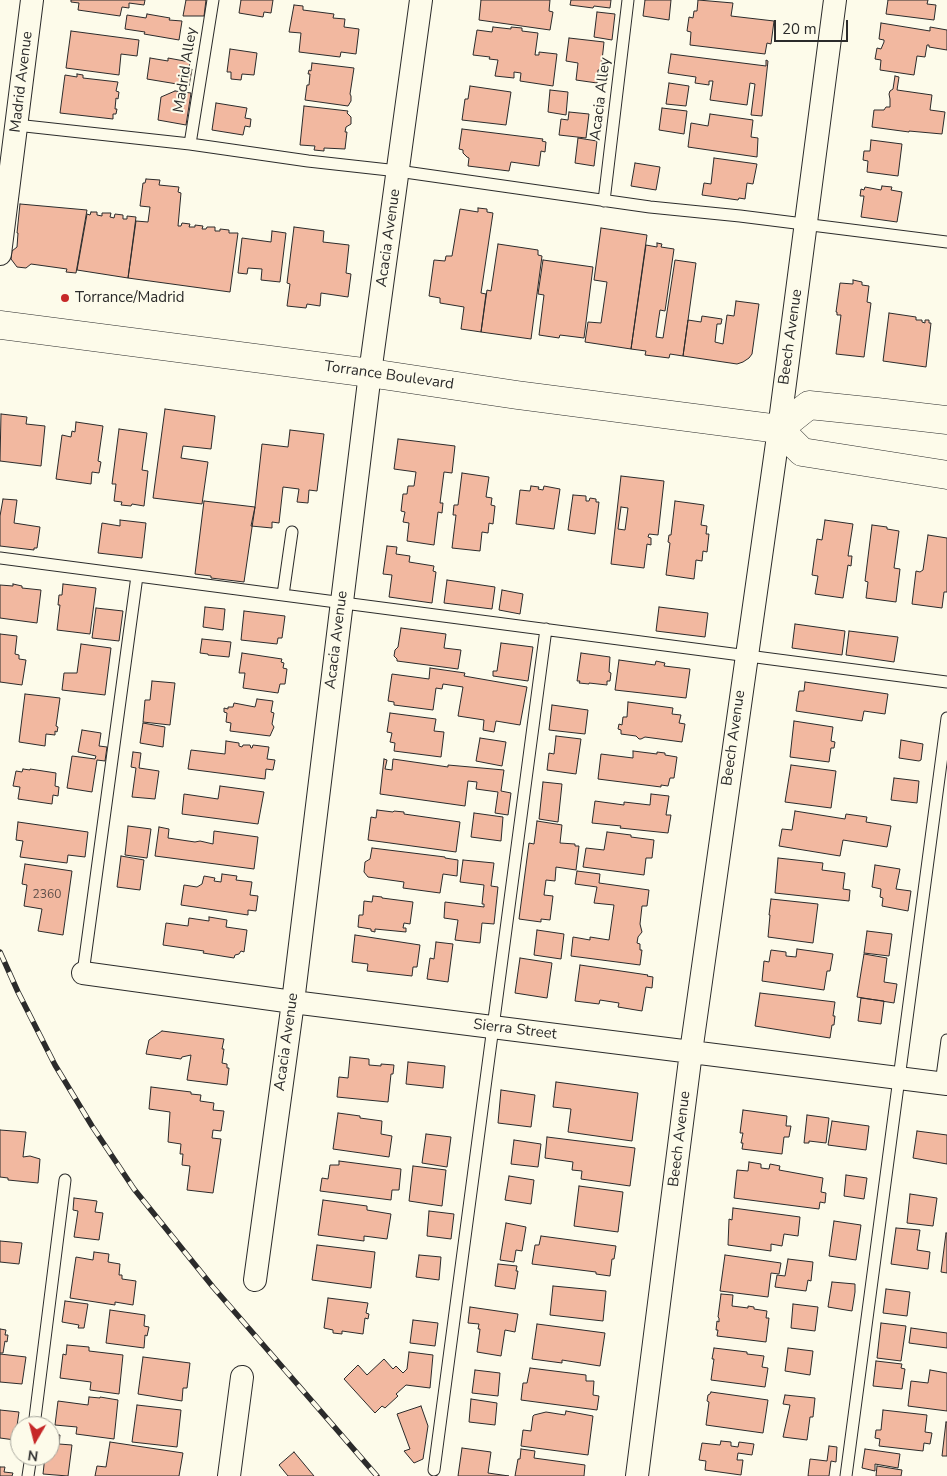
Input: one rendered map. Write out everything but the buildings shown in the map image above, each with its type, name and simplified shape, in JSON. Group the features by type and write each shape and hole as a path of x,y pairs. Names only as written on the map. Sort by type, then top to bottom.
{"main road":[{"name":"Torrance Boulevard","path":"0,325 778,429"},
{"path":"947,420 809,405 778,429 802,452 947,475"}],"street":[{"name":"Madrid Avenue","path":"0,254 32,0"},
{"name":"Acacia Avenue","path":"255,1280 293,1002 370,373 421,0"},
{"name":"Beech Avenue","path":"637,1476 691,1052 778,429 835,0"},
{"name":"Sierra Street","path":"83,974 944,1084"},
{"path":"228,1476 242,1377"}],"lane":[{"name":"Madrid Alley","path":"190,144 212,0"},
{"name":"Acacia Alley","path":"604,201 628,0"},
{"path":"16,126 190,144 308,161 398,171 604,201 869,231 947,242"},
{"path":"283,595 292,532"},
{"path":"0,558 947,682"},
{"path":"83,974 137,576"},
{"path":"434,1470 546,629"},
{"path":"846,1476 947,718"},
{"path":"944,1084 947,1040"},
{"path":"35,1416 65,1180"}],"railway":[{"path":"0,952 55,1065 92,1126 134,1189 213,1287 377,1476"}],"place":[{"name":"Torrance/Madrid","path":"65,298"}]}
